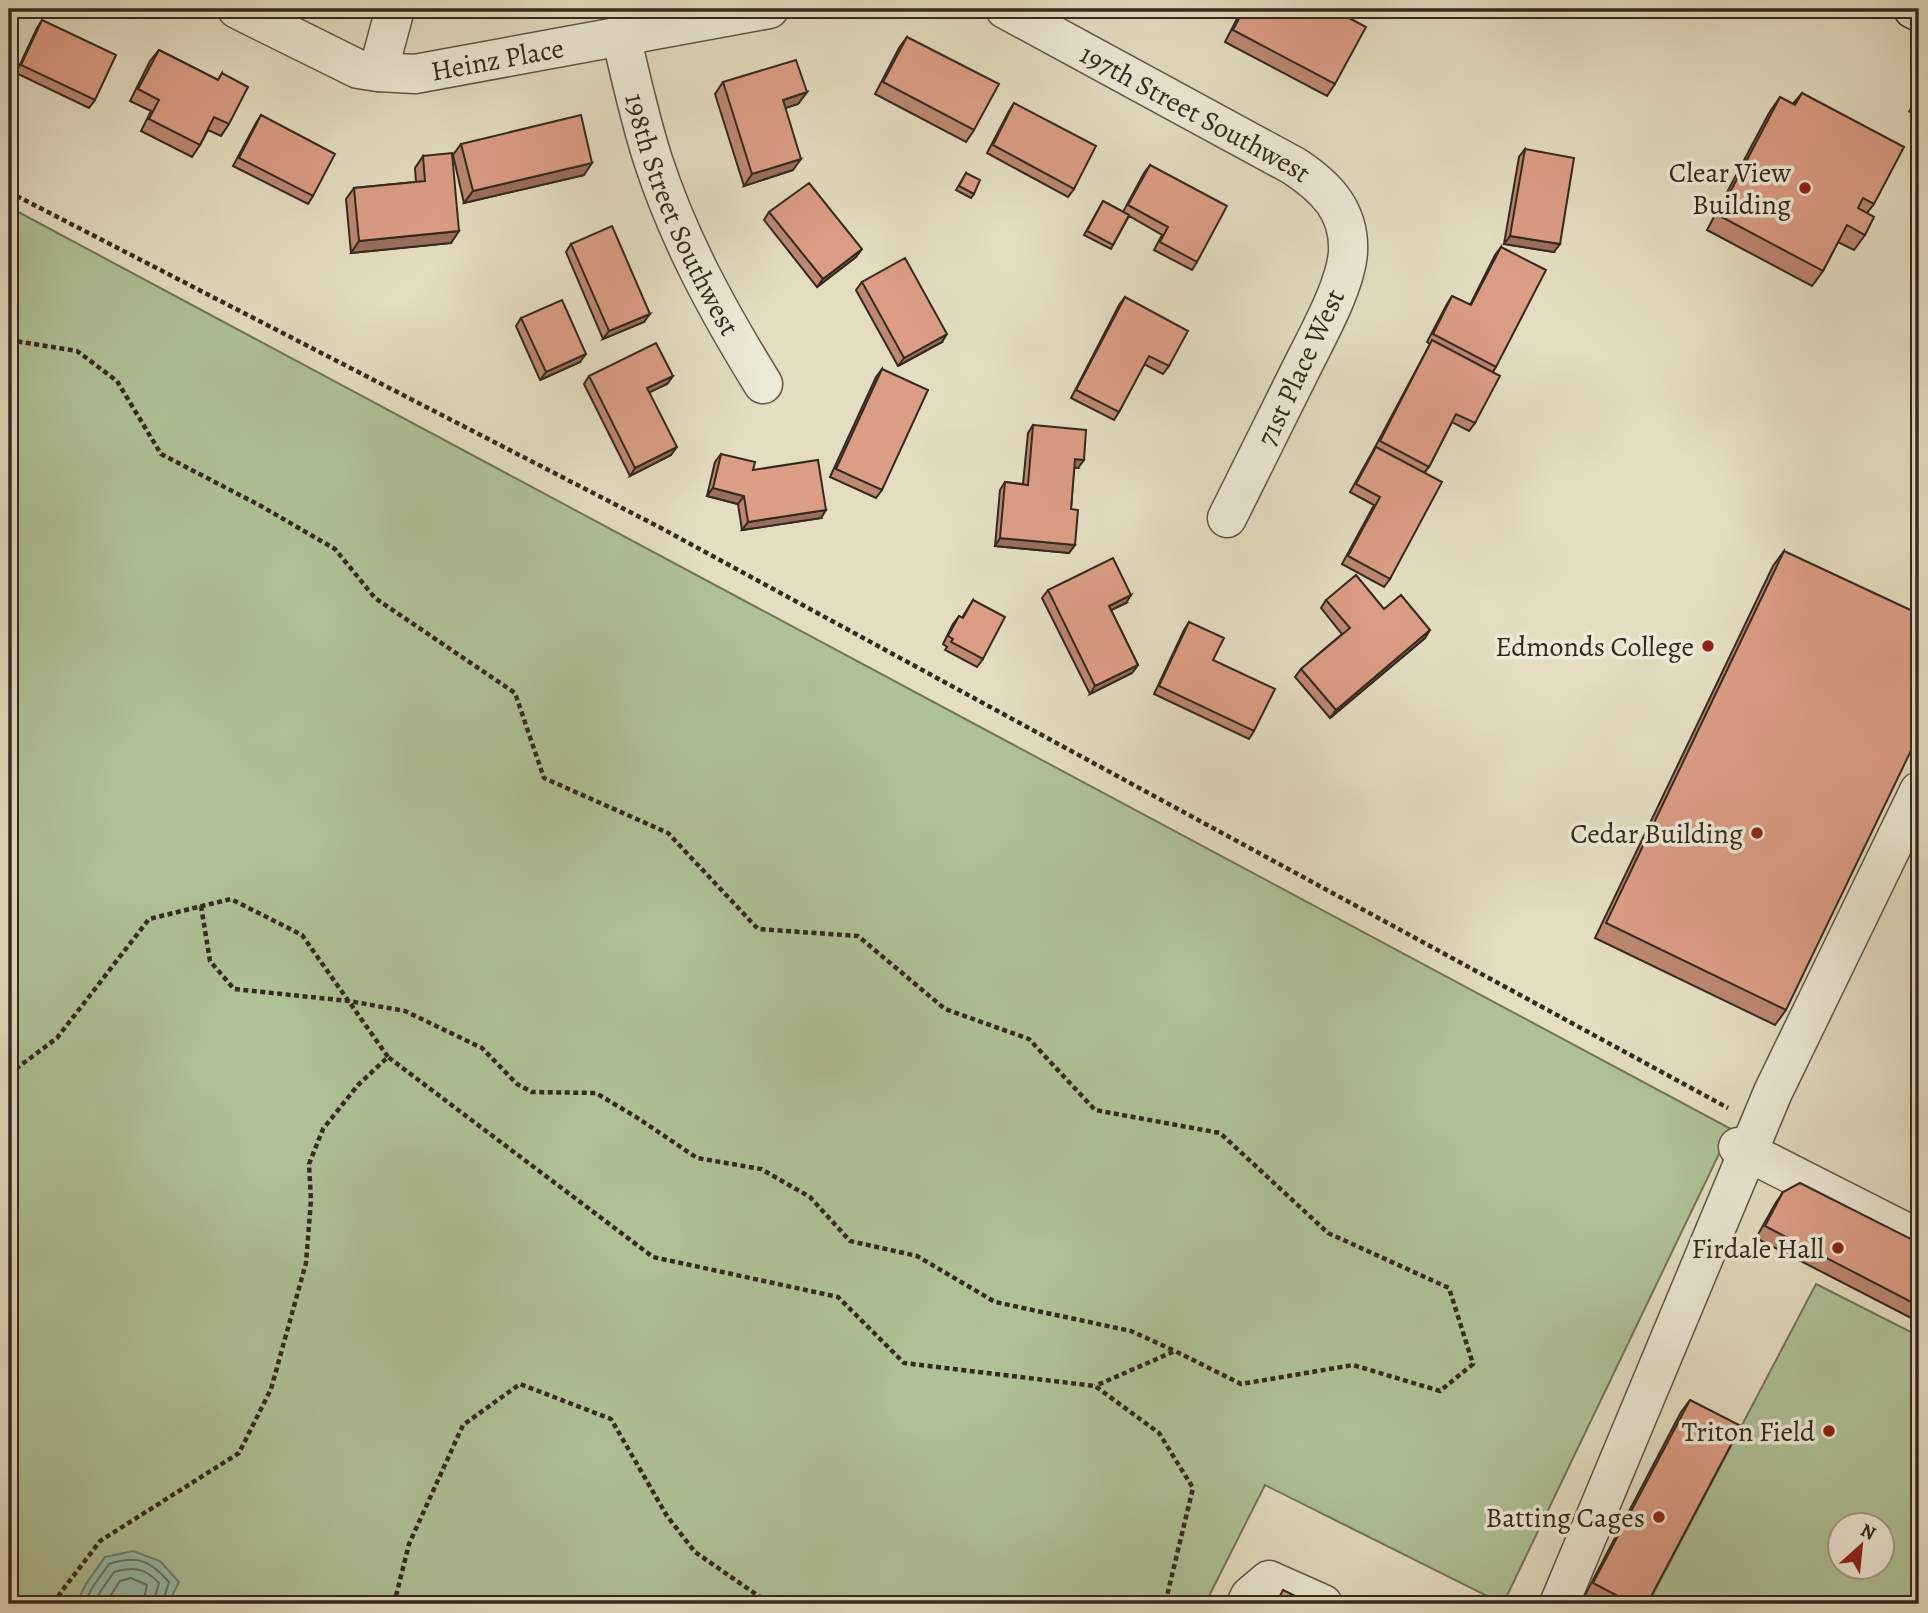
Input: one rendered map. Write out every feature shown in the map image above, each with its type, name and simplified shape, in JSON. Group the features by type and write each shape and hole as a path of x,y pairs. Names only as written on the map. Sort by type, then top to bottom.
{"main road":[{"path":"1913,9 1919,12"}],"street":[{"name":"Heinz Place","path":"237,9 358,69 415,74 769,9"},
{"path":"378,72 395,9"},
{"name":"197th Street Southwest","path":"1006,9 1294,166 1320,185 1333,198 1339,210"},
{"name":"198th Street Southwest","path":"621,36 653,160 675,218 730,331 763,384"},
{"name":"71st Place West","path":"1227,518 1328,315 1343,274 1348,251 1346,230 1339,210"},
{"path":"1559,1604 1743,1150 1919,792"},
{"path":"1743,1150 1919,1240"},
{"path":"1246,1604 1250,1595 1269,1580 1323,1604"}],"path":[{"path":"1910,113 1919,95"},
{"path":"9,192 661,528 1748,1119 1743,1150"},
{"path":"9,340 77,351 117,381 161,454 261,506 335,549 375,598 515,694 544,778 668,833 758,929 858,936 945,1009 1029,1039 1095,1110 1220,1133 1328,1233 1449,1288 1474,1364 1440,1391 1353,1365 1241,1384 1131,1331 995,1302 917,1256 850,1241 810,1197 761,1169 696,1158 596,1093 532,1092 517,1084 482,1048 405,1011 349,1001 234,989 210,961 201,906"},
{"path":"9,1074 57,1038 149,919 231,899 302,935 388,1057 653,1257 838,1297 904,1363 1095,1386 1160,1433 1193,1488 1165,1604"},
{"path":"54,1604 100,1541 239,1453 271,1389 306,1263 311,1200 309,1164 323,1129 358,1085 388,1057"},
{"path":"1095,1386 1175,1352"},
{"path":"394,1604 409,1544 463,1425 520,1384 611,1419 667,1516 695,1552 770,1604"}],"shaded area":[{"path":"9,207 1731,1129 1503,1604 1265,1485 1205,1604 9,1604"},
{"name":"Triton Field","path":"1816,1284 1919,1336 1919,1604 1648,1604"}],"water":[{"path":"133,1551 160,1561 179,1582 168,1604 76,1604 105,1557"}],"building":[{"path":"1244,9 1332,9 1366,27 1335,84 1233,30"},
{"path":"42,20 116,55 95,100 21,65"},
{"path":"907,37 999,84 974,130 883,82"},
{"path":"159,50 218,80 222,73 248,87 229,124 214,117 200,145 149,119 159,100 138,89"},
{"path":"796,60 807,92 783,100 801,159 752,174 723,82"},
{"name":"Clear View Building","path":"1802,93 1904,147 1874,204 1863,198 1858,208 1874,217 1865,235 1847,225 1823,271 1718,215 1780,97 1795,105"},
{"path":"1014,103 1096,146 1074,189 993,145"},
{"path":"261,115 335,154 313,196 239,158"},
{"path":"581,115 592,163 473,191 461,144"},
{"path":"1525,149 1574,158 1560,244 1510,236"},
{"path":"452,153 459,231 359,241 354,188 425,181 423,156"},
{"path":"1150,165 1227,206 1197,262 1160,242 1168,227 1128,205"},
{"path":"966,173 980,180 974,194 959,186"},
{"path":"809,183 862,249 823,279 769,212"},
{"path":"1103,201 1129,215 1113,245 1087,231"},
{"path":"612,226 650,314 609,331 571,244"},
{"path":"1501,247 1546,270 1496,367 1433,334 1452,296 1471,305"},
{"path":"905,258 947,334 904,358 862,282"},
{"path":"1125,297 1188,331 1169,366 1149,356 1119,412 1076,390"},
{"path":"562,300 586,354 546,372 521,318"},
{"path":"1432,340 1500,376 1475,423 1456,414 1429,467 1380,441"},
{"path":"656,343 673,376 647,388 677,447 635,468 589,376"},
{"path":"882,369 928,390 882,490 836,469"},
{"path":"1033,425 1086,430 1084,460 1075,459 1071,509 1078,510 1075,545 1000,538 1005,482 1028,485"},
{"path":"1376,447 1442,482 1390,579 1348,556 1380,497 1356,484"},
{"path":"721,454 755,462 753,470 818,460 826,510 748,522 744,496 713,488"},
{"name":"Cedar Building","path":"1784,551 1919,614 1919,734 1786,1010 1606,923"},
{"path":"1113,558 1131,595 1109,606 1138,665 1095,686 1048,590"},
{"path":"1356,575 1384,609 1401,595 1430,630 1336,710 1301,669 1350,628 1326,600"},
{"path":"973,600 1005,617 983,659 951,642 953,639 948,636 959,616 963,618"},
{"path":"1189,622 1224,638 1213,660 1275,689 1254,731 1159,686"},
{"name":"Firdale Hall","path":"1800,1183 1919,1243 1919,1306 1765,1226 1783,1192"},
{"name":"Batting Cages","path":"1690,1400 1741,1426 1647,1604 1633,1604 1593,1583"},
{"path":"1283,1590 1311,1604 1276,1604"}],"place":[{"name":"Clear View Building","path":"1805,188"},
{"name":"Edmonds College","path":"1708,646"},
{"name":"Cedar Building","path":"1757,833"},
{"name":"Firdale Hall","path":"1838,1248"},
{"name":"Triton Field","path":"1829,1431"},
{"name":"Batting Cages","path":"1659,1517"}]}
